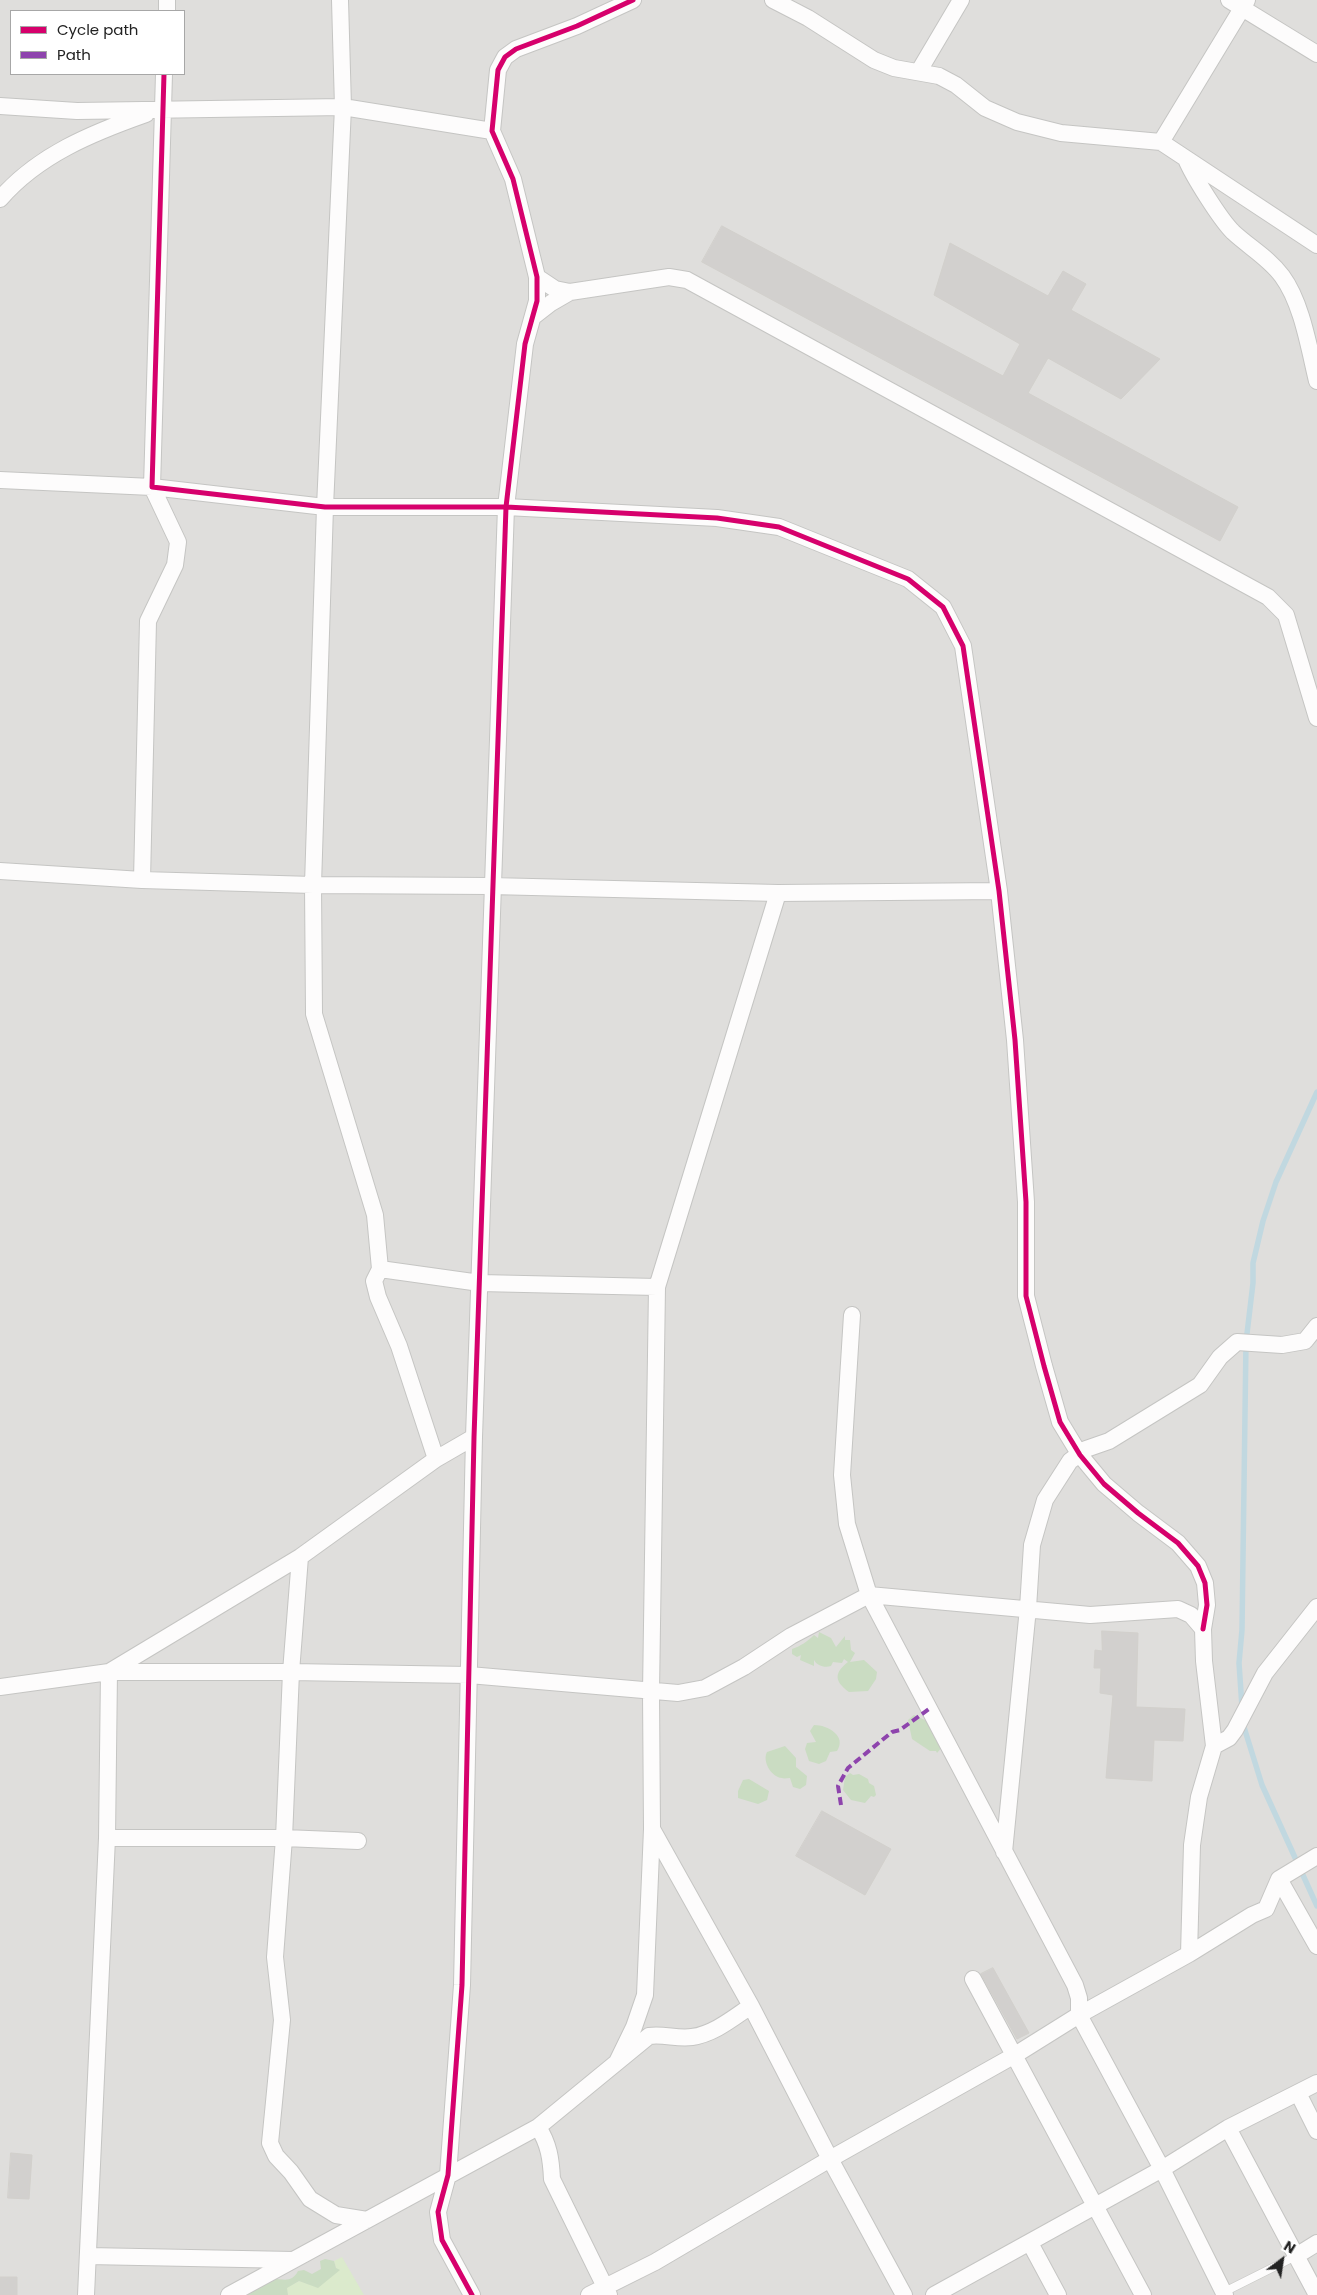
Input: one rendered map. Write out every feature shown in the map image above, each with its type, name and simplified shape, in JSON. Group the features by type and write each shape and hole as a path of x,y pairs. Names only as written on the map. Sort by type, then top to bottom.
{"street":[{"path":"340,0 343,107 325,507 312,885 314,1014 375,1215 380,1269 374,1281 378,1297 399,1346 436,1459"},
{"path":"472,2295 442,2240 438,2212 448,2174 462,1985 474,1437 491,886 506,508 525,344 537,301 538,277 524,232 513,179 492,131 498,70 505,57 516,49 577,26 633,0"},
{"path":"773,0 808,18 874,60 894,68 939,76 956,85 985,108 1017,122 1060,133 1161,142 1317,245"},
{"path":"919,72 961,0"},
{"path":"1161,142 1239,3 1317,54"},
{"path":"142,880 148,621 175,565 178,542 152,487 164,75"},
{"path":"0,106 76,111 162,108 343,107 492,131"},
{"path":"0,199 15,182 37,164 68,146 106,128 162,108"},
{"path":"1186,159 1191,173 1232,232 1253,248 1282,276 1302,320 1317,381"},
{"path":"538,277 555,289 570,292"},
{"path":"533,317 551,302 570,292 669,277 687,280 1268,597 1286,615 1317,718"},
{"path":"0,480 152,487 325,507 506,508 717,518 779,527 908,580 943,607 963,646 999,891 1015,1040 1026,1202 1026,1296 1060,1422 1080,1454 1104,1484 1178,1543 1198,1566 1205,1583 1207,1605 1204,1629 1204,1661 1214,1746 1199,1797 1192,1845 1189,1954"},
{"path":"0,872 142,880 312,885 491,886 778,893 999,891"},
{"path":"617,2062 634,2027 645,1996 652,1829 651,1692 657,1287 778,893"},
{"path":"380,1269 480,1284 657,1287"},
{"path":"852,1315 842,1475 847,1524 869,1595 1075,1985 1079,1998 1079,2015 1162,2169 1223,2294"},
{"path":"1004,1853 1028,1608 1032,1545 1046,1500 1070,1461 1080,1454 1108,1441 1200,1384 1220,1357 1237,1342 1282,1346 1304,1341 1317,1326"},
{"path":"109,1672 300,1557 436,1459 474,1437"},
{"path":"300,1557 290,1672 284,1838 275,1957 282,2020 270,2143 276,2156 291,2172 310,2199 336,2215 366,2220"},
{"path":"0,1688 109,1672 290,1672 469,1676 678,1693 706,1688 744,1667 791,1636 869,1595 1090,1615 1178,1609 1191,1615 1204,1629"},
{"path":"1214,1746 1229,1738 1265,1673 1316,1613"},
{"path":"86,2295 107,1838 109,1672"},
{"path":"652,1829 751,2006 830,2160 904,2295"},
{"path":"107,1838 284,1838 358,1841"},
{"path":"589,2295 607,2291 830,2160 1015,2055 1079,2015 1189,1954 1252,1915 1266,1909 1279,1879 1317,1856"},
{"path":"1279,1879 1317,1946"},
{"path":"973,1980 1143,2295"},
{"path":"229,2295 448,2174 538,2127 649,2036 660,2034 692,2037 707,2034 751,2006"},
{"path":"934,2295 1162,2169 1228,2128 1317,2083"},
{"path":"1298,2093 1317,2131"},
{"path":"538,2127 547,2141 551,2158 552,2179 607,2291"},
{"path":"1228,2128 1317,2295"},
{"path":"1030,2243 1058,2295"},
{"path":"1296,2256 1317,2243"},
{"path":"88,2256 293,2260"}],"lane":[{"path":"1223,2294 1296,2256"}],"shaded area":[{"path":"0,0 1317,0 1317,2295 0,2295"}],"green space":[{"path":"819,1632 831,1638 836,1647 845,1636 845,1640 850,1640 851,1650 855,1653 850,1662 864,1660 877,1672 876,1679 868,1691 849,1692 838,1681 838,1673 848,1662 844,1659 842,1663 833,1662 831,1666 826,1667 819,1665 814,1660 814,1666 800,1660 801,1655 797,1657 792,1654 792,1649 814,1635 818,1638"},
{"path":"914,1715 927,1721 942,1747 937,1753 936,1751 930,1751 912,1739 908,1720"},
{"path":"814,1725 830,1729 838,1736 840,1741 837,1751 830,1752 826,1761 819,1764 809,1761 805,1749 807,1743 816,1742 810,1731"},
{"path":"785,1746 796,1758 796,1767 807,1776 806,1785 800,1789 793,1787 790,1778 774,1775 767,1764 767,1752"},
{"path":"850,1773 853,1775 859,1774 868,1779 869,1783 874,1786 876,1795 874,1797 871,1796 865,1803 851,1800 843,1790 845,1777"},
{"path":"749,1779 769,1791 767,1800 758,1804 738,1798 738,1791 743,1780"},
{"path":"342,2257 364,2295 288,2295 286,2288 299,2281 318,2287 336,2268 334,2261"},
{"path":"325,2259 334,2261 336,2268 340,2270 318,2288 299,2281 287,2288 288,2295 239,2295 267,2280 287,2280 295,2276 298,2271 304,2270 312,2274 321,2269 320,2261"}],"building":[{"path":"722,226 1003,376 1020,344 934,295 950,243 1048,296 1063,271 1086,284 1071,310 1160,359 1121,399 1048,358 1028,393 1238,507 1220,541 702,262"},
{"path":"1102,1631 1138,1633 1136,1707 1185,1709 1183,1741 1154,1740 1152,1781 1106,1778 1113,1695 1100,1693 1101,1668 1094,1668 1095,1650 1102,1651"},
{"path":"822,1811 891,1849 865,1895 796,1856"},
{"path":"993,1968 1029,2033 1017,2039 981,1974"},
{"path":"11,2153 32,2155 29,2199 8,2198"},
{"path":"0,2277 17,2277 17,2295 0,2295"}],"waterway":[{"path":"1242,1707 1239,1663 1242,1630 1246,1342 1253,1283 1253,1263 1263,1221 1276,1182 1317,1092"},
{"path":"1243,1724 1262,1785 1317,1906"}],"marked path":[{"path":"841,1805 838,1786 848,1768 892,1732 900,1730 929,1709"}],"cycle path":[{"path":"472,2295 442,2240 438,2212 448,2175 462,1985 474,1437 506,507 525,344 537,301 537,277 513,179 492,131 498,70 505,57 516,49 577,26 633,0"},
{"path":"164,75 152,487 325,507 506,507 717,518 779,527 908,579 943,607 963,646 999,891 1015,1040 1026,1202 1026,1296 1060,1422 1080,1455 1104,1484 1178,1543 1198,1566 1205,1583 1207,1605 1203,1629"}]}
